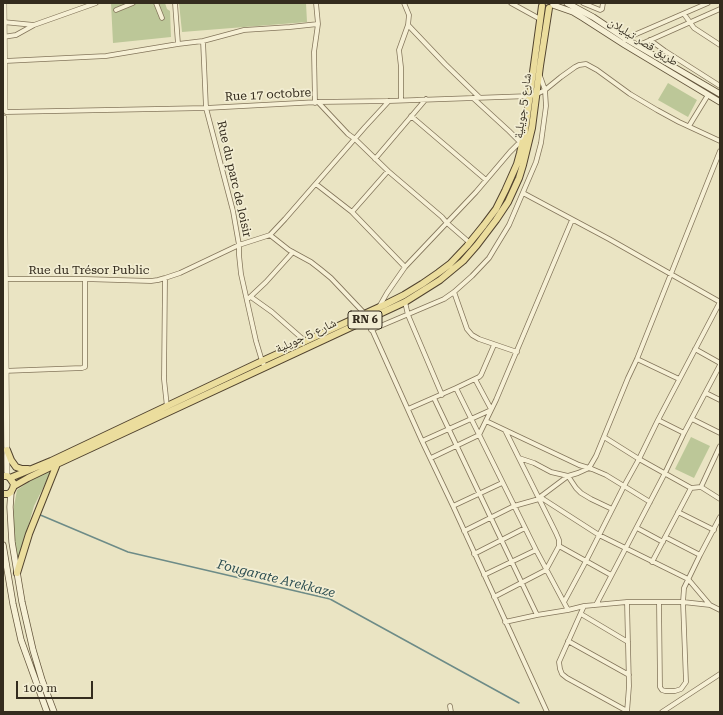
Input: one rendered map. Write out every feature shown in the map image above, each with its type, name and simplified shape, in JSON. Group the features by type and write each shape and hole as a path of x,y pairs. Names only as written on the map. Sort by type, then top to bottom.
{"main road":[{"name":"طريق قصر تيليلان","path":"567,3 593,18 624,41 631,49 720,102"},
{"name":"شارع 5 جويلية","path":"3,494 8,494 12,489 28,478 167,407 264,364 305,342 405,302 440,280 463,261 482,239 508,202 519,178 526,157 532,128 533,95 541,4"},
{"path":"541,4 545,7 552,5"},
{"name":"شارع 5 جويلية","path":"6,477 32,469 139,422 366,317 379,308 404,295 450,264 470,243 496,209 517,164 521,141 539,74 552,5"},
{"name":"طريق قصر تيليلان","path":"552,5 573,12 624,41 637,45 720,94"},
{"path":"7,450 16,467 22,469 32,469"},
{"path":"16,572 29,534 50,480 58,464"},
{"path":"6,477 13,481 10,527 22,602 33,650 54,712"},
{"path":"3,545 21,640 47,712"},
{"path":"8,574 16,572"},
{"path":"13,604 22,602"}],"street":[{"path":"4,3 3,37 6,115 4,118 6,477"},
{"path":"3,37 16,35 34,25 96,3"},
{"path":"116,10 134,3"},
{"path":"156,3 162,18"},
{"path":"175,3 178,44"},
{"path":"316,3 318,24 314,52 316,102 343,130 470,243"},
{"path":"401,100 401,67 399,50 408,25 409,16 404,3"},
{"path":"511,3 540,19"},
{"path":"583,3 600,10 602,9 603,3"},
{"path":"692,3 695,9"},
{"path":"624,41 634,35 708,3"},
{"path":"631,49 720,9"},
{"path":"684,14 689,23 698,31 720,45"},
{"path":"4,22 34,25"},
{"path":"5,61 106,56 203,41 244,30 318,24"},
{"path":"408,25 479,98"},
{"path":"650,40 720,86"},
{"name":"Rue du parc de loisir","path":"203,41 206,108 233,211 239,245 241,274 256,341 264,364"},
{"path":"533,95 545,90 575,67 586,64 630,94 657,110 720,141"},
{"path":"371,330 444,299 472,276 489,258 509,225 536,162 541,143 546,106 545,90 539,74"},
{"name":"Rue 17 octobre","path":"5,110 206,108 316,102 389,101 533,95"},
{"path":"689,126 708,95"},
{"path":"379,308 387,293 405,268 521,141 472,98"},
{"path":"375,159 426,99"},
{"path":"389,101 270,236 311,262 331,278 366,317 547,712"},
{"path":"411,116 486,180"},
{"path":"464,531 514,506 539,498 568,476 589,468 596,456 637,359 720,151"},
{"path":"352,212 388,171"},
{"path":"316,184 352,212 405,268"},
{"path":"524,193 720,302 564,602"},
{"path":"431,458 479,435 517,352 572,220"},
{"name":"Rue du Trésor Public","path":"4,280 85,279 151,281 180,273 239,245 270,236"},
{"path":"247,300 266,282 293,252"},
{"path":"165,278 164,379 167,407"},
{"path":"5,371 85,367 85,279"},
{"path":"454,292 464,322 472,335 494,345 517,352"},
{"path":"251,297 272,312 305,342"},
{"path":"405,302 408,315 442,394"},
{"path":"408,409 456,388 481,375 494,345"},
{"path":"596,605 611,574 666,473 684,433 720,364 695,349"},
{"path":"637,359 679,379"},
{"path":"475,379 491,410"},
{"path":"456,388 502,483 568,610"},
{"path":"706,392 720,400"},
{"path":"434,398 537,615"},
{"path":"422,441 491,410"},
{"path":"692,419 720,433"},
{"path":"658,420 684,433"},
{"path":"486,421 579,465 606,475 650,502"},
{"path":"494,597 546,570 559,546 556,533 505,430"},
{"path":"604,437 639,459 691,488 701,487 720,498"},
{"path":"701,487 720,446"},
{"path":"519,458 534,463 551,472 568,476 581,493 590,499 612,509"},
{"path":"453,506 502,483"},
{"path":"652,562 691,488"},
{"path":"539,498 599,534 688,579 710,605"},
{"path":"678,512 714,530"},
{"path":"659,602 660,687 665,691 676,691 686,682 683,602 684,588 720,517"},
{"path":"474,554 525,528"},
{"path":"637,528 663,542"},
{"path":"665,537 700,555"},
{"path":"559,546 611,574"},
{"path":"484,575 536,550"},
{"path":"584,606 559,662 562,674 627,711 629,675 628,602"},
{"path":"505,622 584,606 628,602 683,602 710,605 720,610"},
{"path":"581,614 628,642"},
{"path":"568,641 629,675"},
{"path":"662,712 720,674"},
{"path":"450,706 451,712"}],"green space":[{"path":"111,3 165,3 167,9 170,11 171,37 113,43"},
{"path":"179,3 306,3 307,22 182,32"},
{"path":"668,83 697,100 688,117 658,100"},
{"path":"691,437 710,446 694,478 675,469"},
{"path":"53,468 34,506 17,564 13,526 14,506 17,490"}],"waterway":[{"name":"Fougarate Arekkaze","path":"38,514 128,552 330,599 519,703"}]}
